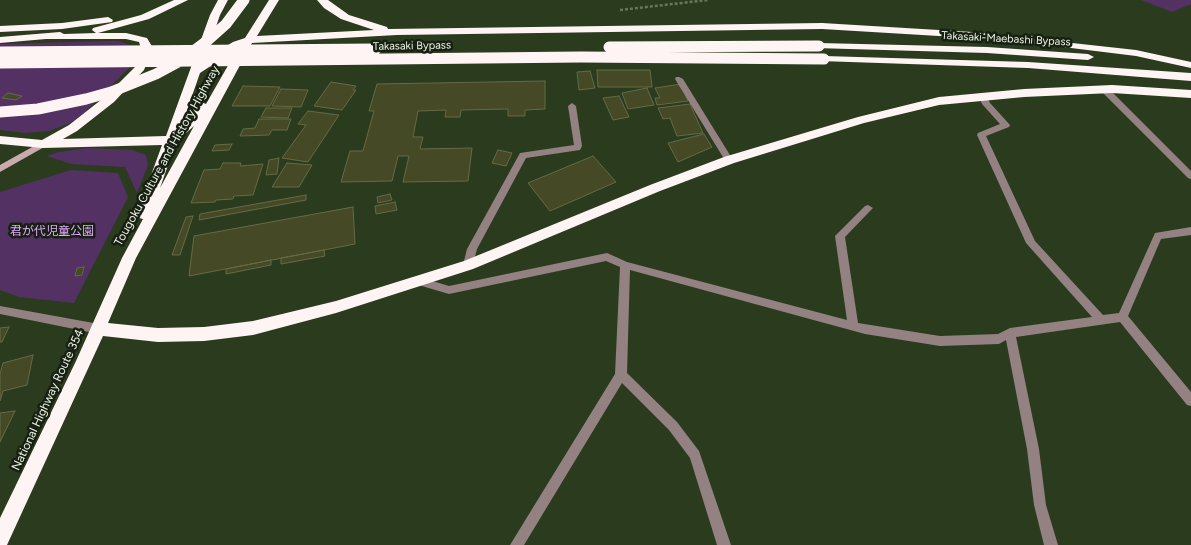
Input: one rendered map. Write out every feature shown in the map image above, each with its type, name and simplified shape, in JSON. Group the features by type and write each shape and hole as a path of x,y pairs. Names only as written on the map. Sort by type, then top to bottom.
{"highway":[{"path":"0,29 62,26 111,19 164,0"},
{"path":"4,40 82,33 124,23 183,0"},
{"name":"Tougoku Culture and History Highway","path":"129,258 214,15 223,0"},
{"path":"0,112 38,109 86,99 111,92 156,74 182,60 207,41 226,24 244,0"},
{"path":"4,140 43,144 170,140 191,122 213,86 239,55 274,0"},
{"path":"322,0 345,17 396,32"},
{"path":"194,72 226,50 248,40 396,32 822,26 972,35 1063,44 1136,53 1191,66"},
{"path":"43,144 73,128 110,99 140,68 146,48 143,40 133,37 50,37"},
{"name":"Takasaki-Maebashi Bypass","path":"819,46 987,50 1191,66"},
{"name":"Takasaki Bypass","path":"0,52 819,46"},
{"name":"Tougoku Culture and History Highway","path":"129,258 239,55"},
{"name":"Takasaki Bypass","path":"0,63 581,57 824,59"},
{"name":"Takasaki-Maebashi Bypass","path":"824,59 922,60 1028,65 1191,77"},
{"path":"1093,71 1191,83"},
{"path":"99,328 158,335 204,334 253,328 336,307 468,265 655,188 729,160 899,110 939,101 1024,93 1105,90 1191,94"},
{"name":"National Highway Route 354","path":"0,539 99,328 129,258"}],"street":[{"path":"679,79 729,160"},
{"path":"1105,90 1191,176"},
{"path":"983,97 986,104 1006,125 981,135 1031,243 1101,320"},
{"path":"468,265 472,249 523,155 577,148 572,106"},
{"path":"0,169 43,144"},
{"path":"853,325 840,236 868,208"},
{"path":"1122,317 1158,236 1191,231"},
{"path":"419,281 449,290 607,257 626,265 853,325 940,341 999,339 1010,333 1122,317"},
{"path":"517,545 621,375 626,265"},
{"path":"0,310 99,328"},
{"path":"1122,317 1191,401"},
{"path":"1010,333 1033,449 1040,505 1051,545"},
{"path":"621,375 673,426 694,455 724,545"}],"green space":[{"path":"1141,0 1191,0 1191,4 1172,12"},
{"path":"119,41 132,46 131,66 84,113 70,123 49,131 25,133 0,130 0,44"},
{"path":"86,148 132,150 146,155 148,165 137,193 125,167 71,164 47,156 59,152"},
{"name":"君が代児童公園","path":"71,170 118,173 128,197 74,303 19,297 0,290 0,192"}],"building":[{"path":"597,70 650,70 652,87 598,87"},
{"path":"590,71 595,88 579,90 577,72"},
{"path":"545,81 545,109 525,110 525,116 508,116 508,109 461,110 460,117 445,117 446,110 418,111 413,137 423,137 420,149 472,148 468,181 403,182 409,156 398,156 392,181 341,182 350,151 363,151 374,111 369,111 377,84"},
{"path":"331,82 356,86 353,90 356,90 342,110 314,106"},
{"path":"681,84 688,101 657,105 655,98 660,98 655,88"},
{"path":"243,86 280,87 270,106 232,106"},
{"path":"647,88 654,105 628,109 622,93"},
{"path":"281,89 308,90 301,107 272,106"},
{"path":"8,93 22,96 16,100 2,98"},
{"path":"619,96 629,117 613,120 603,98"},
{"path":"690,104 703,133 677,136 670,118 663,119 658,108"},
{"path":"266,108 292,108 288,118 261,117"},
{"path":"308,111 339,115 308,162 282,158 306,125 298,124"},
{"path":"259,119 291,119 287,130 272,130 269,135 240,136 243,129 255,128"},
{"path":"704,134 712,147 678,162 668,143"},
{"path":"232,144 229,150 212,151 215,145"},
{"path":"498,150 512,153 506,166 492,163"},
{"path":"593,156 616,182 550,211 528,183"},
{"path":"279,158 277,174 266,175 269,160"},
{"path":"223,163 241,163 240,166 263,164 253,195 234,196 233,199 216,200 215,202 191,203 204,170 220,169"},
{"path":"287,163 312,165 299,187 272,187"},
{"path":"390,194 392,200 378,203 377,197"},
{"path":"306,195 306,200 199,220 200,214"},
{"path":"395,202 397,210 376,214 375,206"},
{"path":"353,207 355,244 189,276 194,236"},
{"path":"193,216 180,255 172,255 186,217"},
{"path":"324,250 325,256 281,264 281,258"},
{"path":"271,260 271,265 226,274 226,269"},
{"path":"84,267 82,275 75,276 77,268"},
{"path":"9,327 2,342 0,342 0,328"},
{"path":"33,355 27,385 3,391 0,401 0,374 3,363"},
{"path":"15,411 0,442 0,413"}]}
